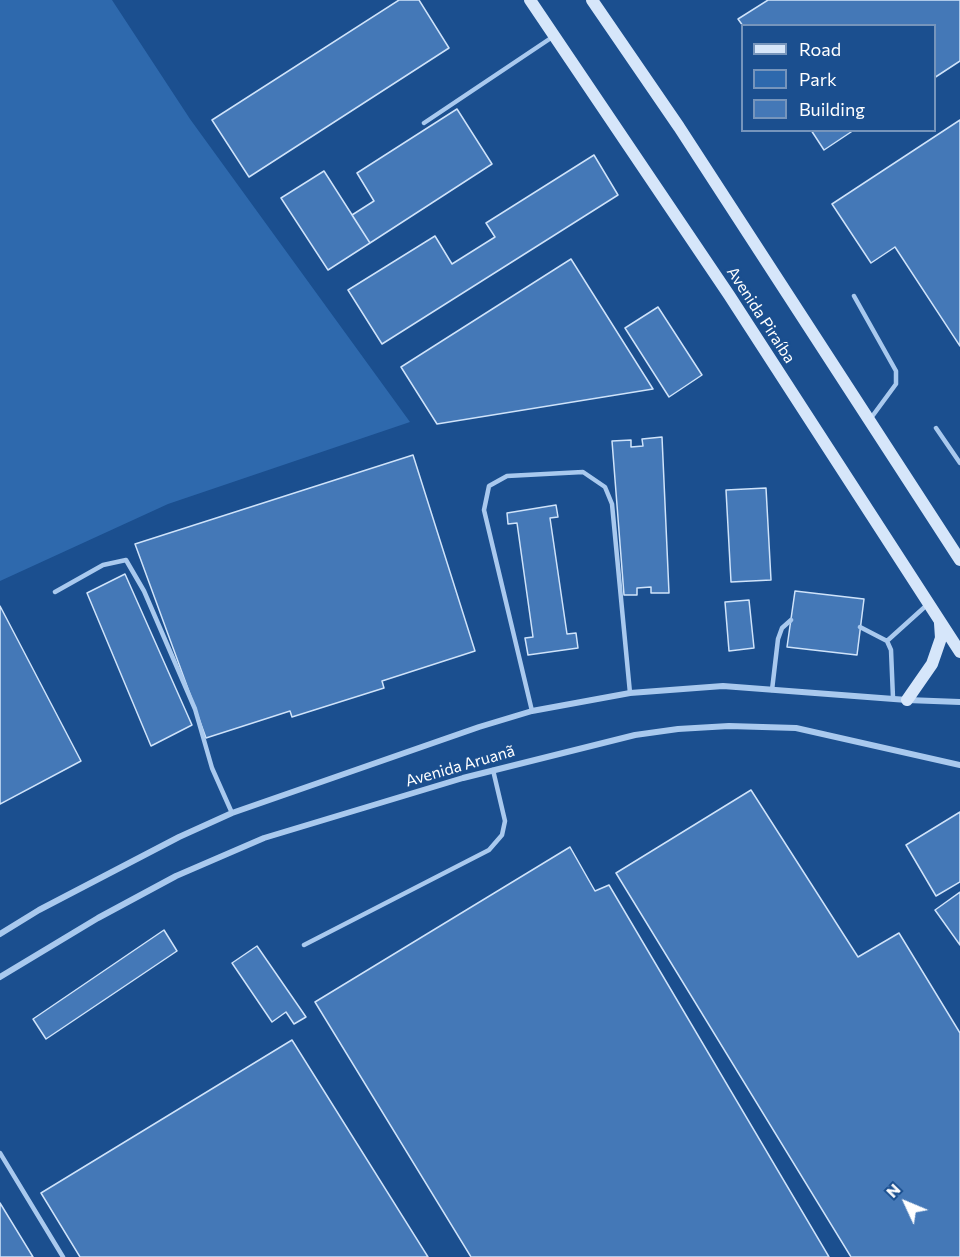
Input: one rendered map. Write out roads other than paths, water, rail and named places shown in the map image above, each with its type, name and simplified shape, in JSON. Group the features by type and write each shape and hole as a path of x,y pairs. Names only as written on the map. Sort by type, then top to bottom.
{"main road":[{"name":"Avenida Piraíba","path":"530,0 729,295 960,652"},
{"name":"Avenida Piraíba","path":"592,0 679,127 960,560"},
{"path":"907,700 932,664 941,638 940,622"}],"street":[{"name":"Avenida Aruanã","path":"0,934 39,910 178,837 232,813 479,727 532,711 630,693 723,686 960,702"},
{"name":"Avenida Aruanã","path":"0,977 98,918 176,876 264,838 493,770 635,735 678,729 729,726 796,728 960,765"}],"lane":[{"path":"424,123 554,36"},
{"path":"854,296 896,371 896,384 870,419"},
{"path":"936,428 960,463"},
{"path":"532,711 484,510 489,486 507,476 583,472 605,487 612,504 630,693"},
{"path":"55,592 103,566 126,560 144,591 195,709 212,768 232,813"},
{"path":"887,641 928,604"},
{"path":"772,690 778,639 782,628 791,620"},
{"path":"860,627 887,641 891,650 893,699"},
{"path":"304,945 489,850 502,835 505,821 493,770"},
{"path":"0,1153 63,1257"}]}
